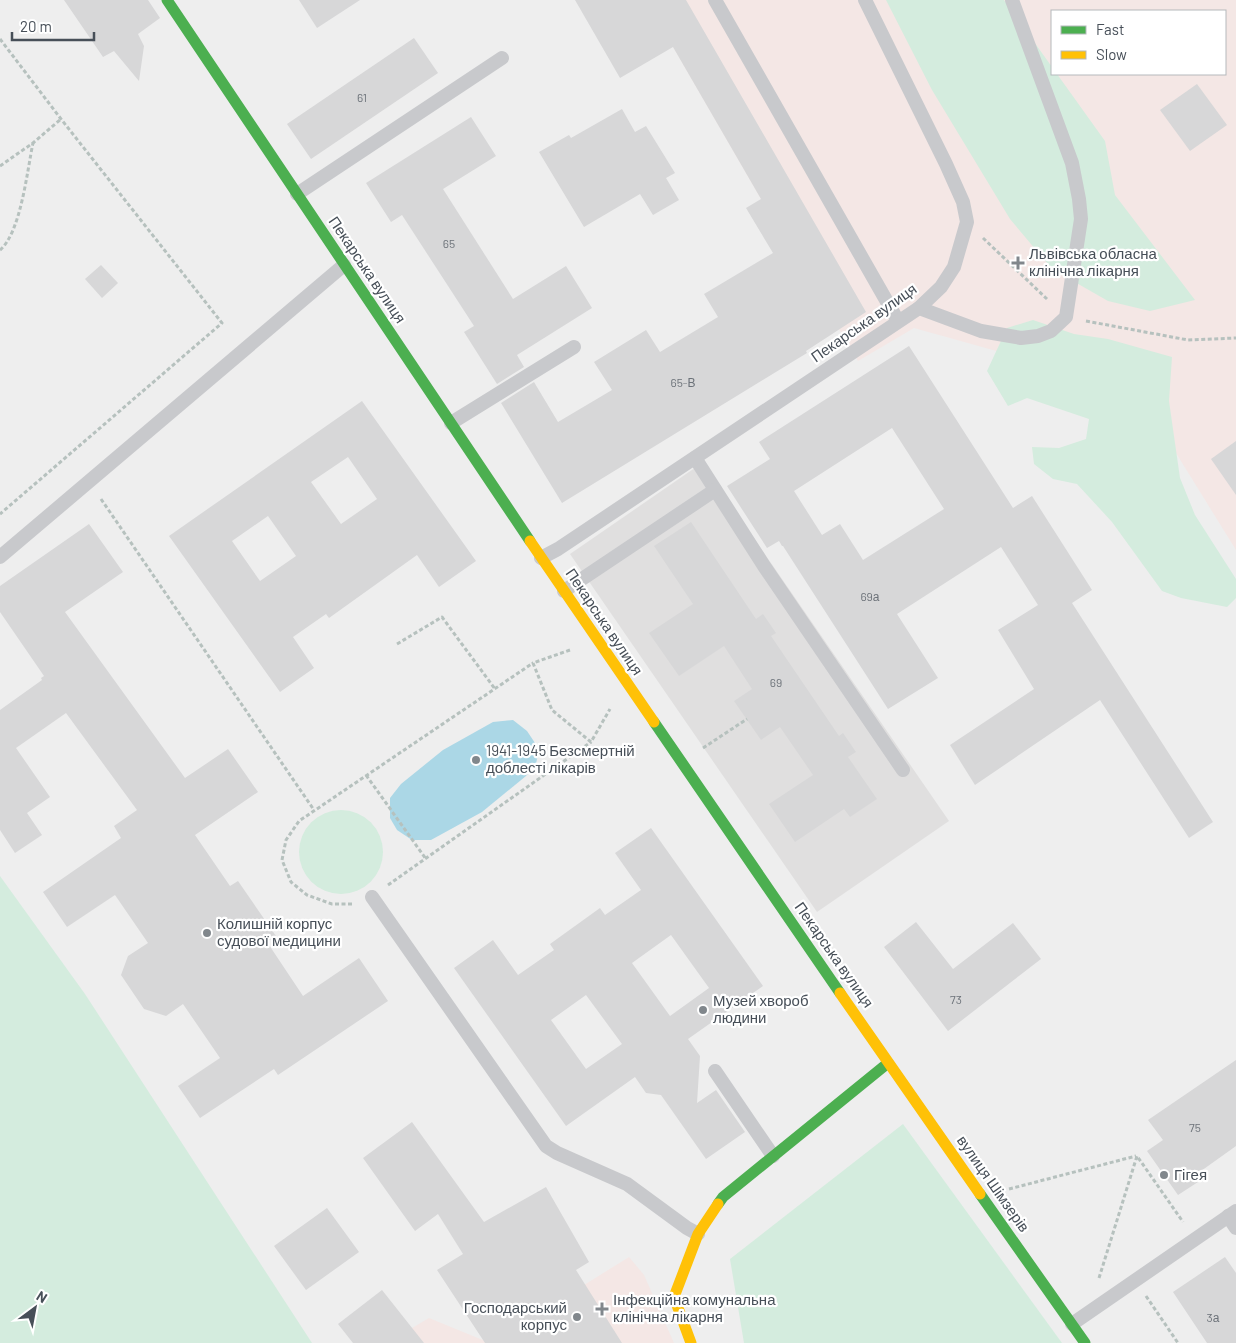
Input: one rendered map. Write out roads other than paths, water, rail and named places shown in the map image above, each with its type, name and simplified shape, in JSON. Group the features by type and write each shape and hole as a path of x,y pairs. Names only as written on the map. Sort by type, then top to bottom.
{"street":[{"name":"Пекарська вулиця","path":"168,0 564,592 888,1063"},
{"path":"691,1343 674,1297 698,1234 723,1197 888,1063"},
{"name":"вулиця Шімзерів","path":"888,1063 1085,1343"}],"lane":[{"path":"715,0 898,321"},
{"name":"Пекарська вулиця","path":"541,558 566,544 919,308 941,287 954,267 967,222 963,202 865,0"},
{"path":"919,308 981,331 1021,338 1038,336 1051,331 1066,317 1081,219 1079,199 1072,163 1012,0"},
{"path":"297,194 502,58"},
{"path":"0,558 344,265"},
{"path":"450,423 574,347"},
{"path":"694,458 764,566 904,770"},
{"path":"564,592 715,490"},
{"path":"372,896 546,1146 556,1153 627,1184 698,1234"},
{"path":"715,1071 773,1156"},
{"path":"1072,1324 1195,1239 1233,1218"}],"water":[{"path":"513,720 527,731 539,749 536,764 526,776 482,812 431,840 412,840 397,830 390,818 390,798 401,784 443,750 493,722"}],"place":[{"name":"Львівська обласна клінічна лікарня","path":"1018,263"},
{"name":"1941-1945 Безсмертній доблесті лікарів","path":"476,760"},
{"name":"Колишній корпус судової медицини","path":"207,933"},
{"name":"Музей хвороб людини","path":"703,1010"},
{"name":"Гігея","path":"1164,1175"},
{"name":"Інфекційна комунальна клінічна лікарня","path":"602,1309"},
{"name":"Господарський корпус","path":"577,1317"}]}
